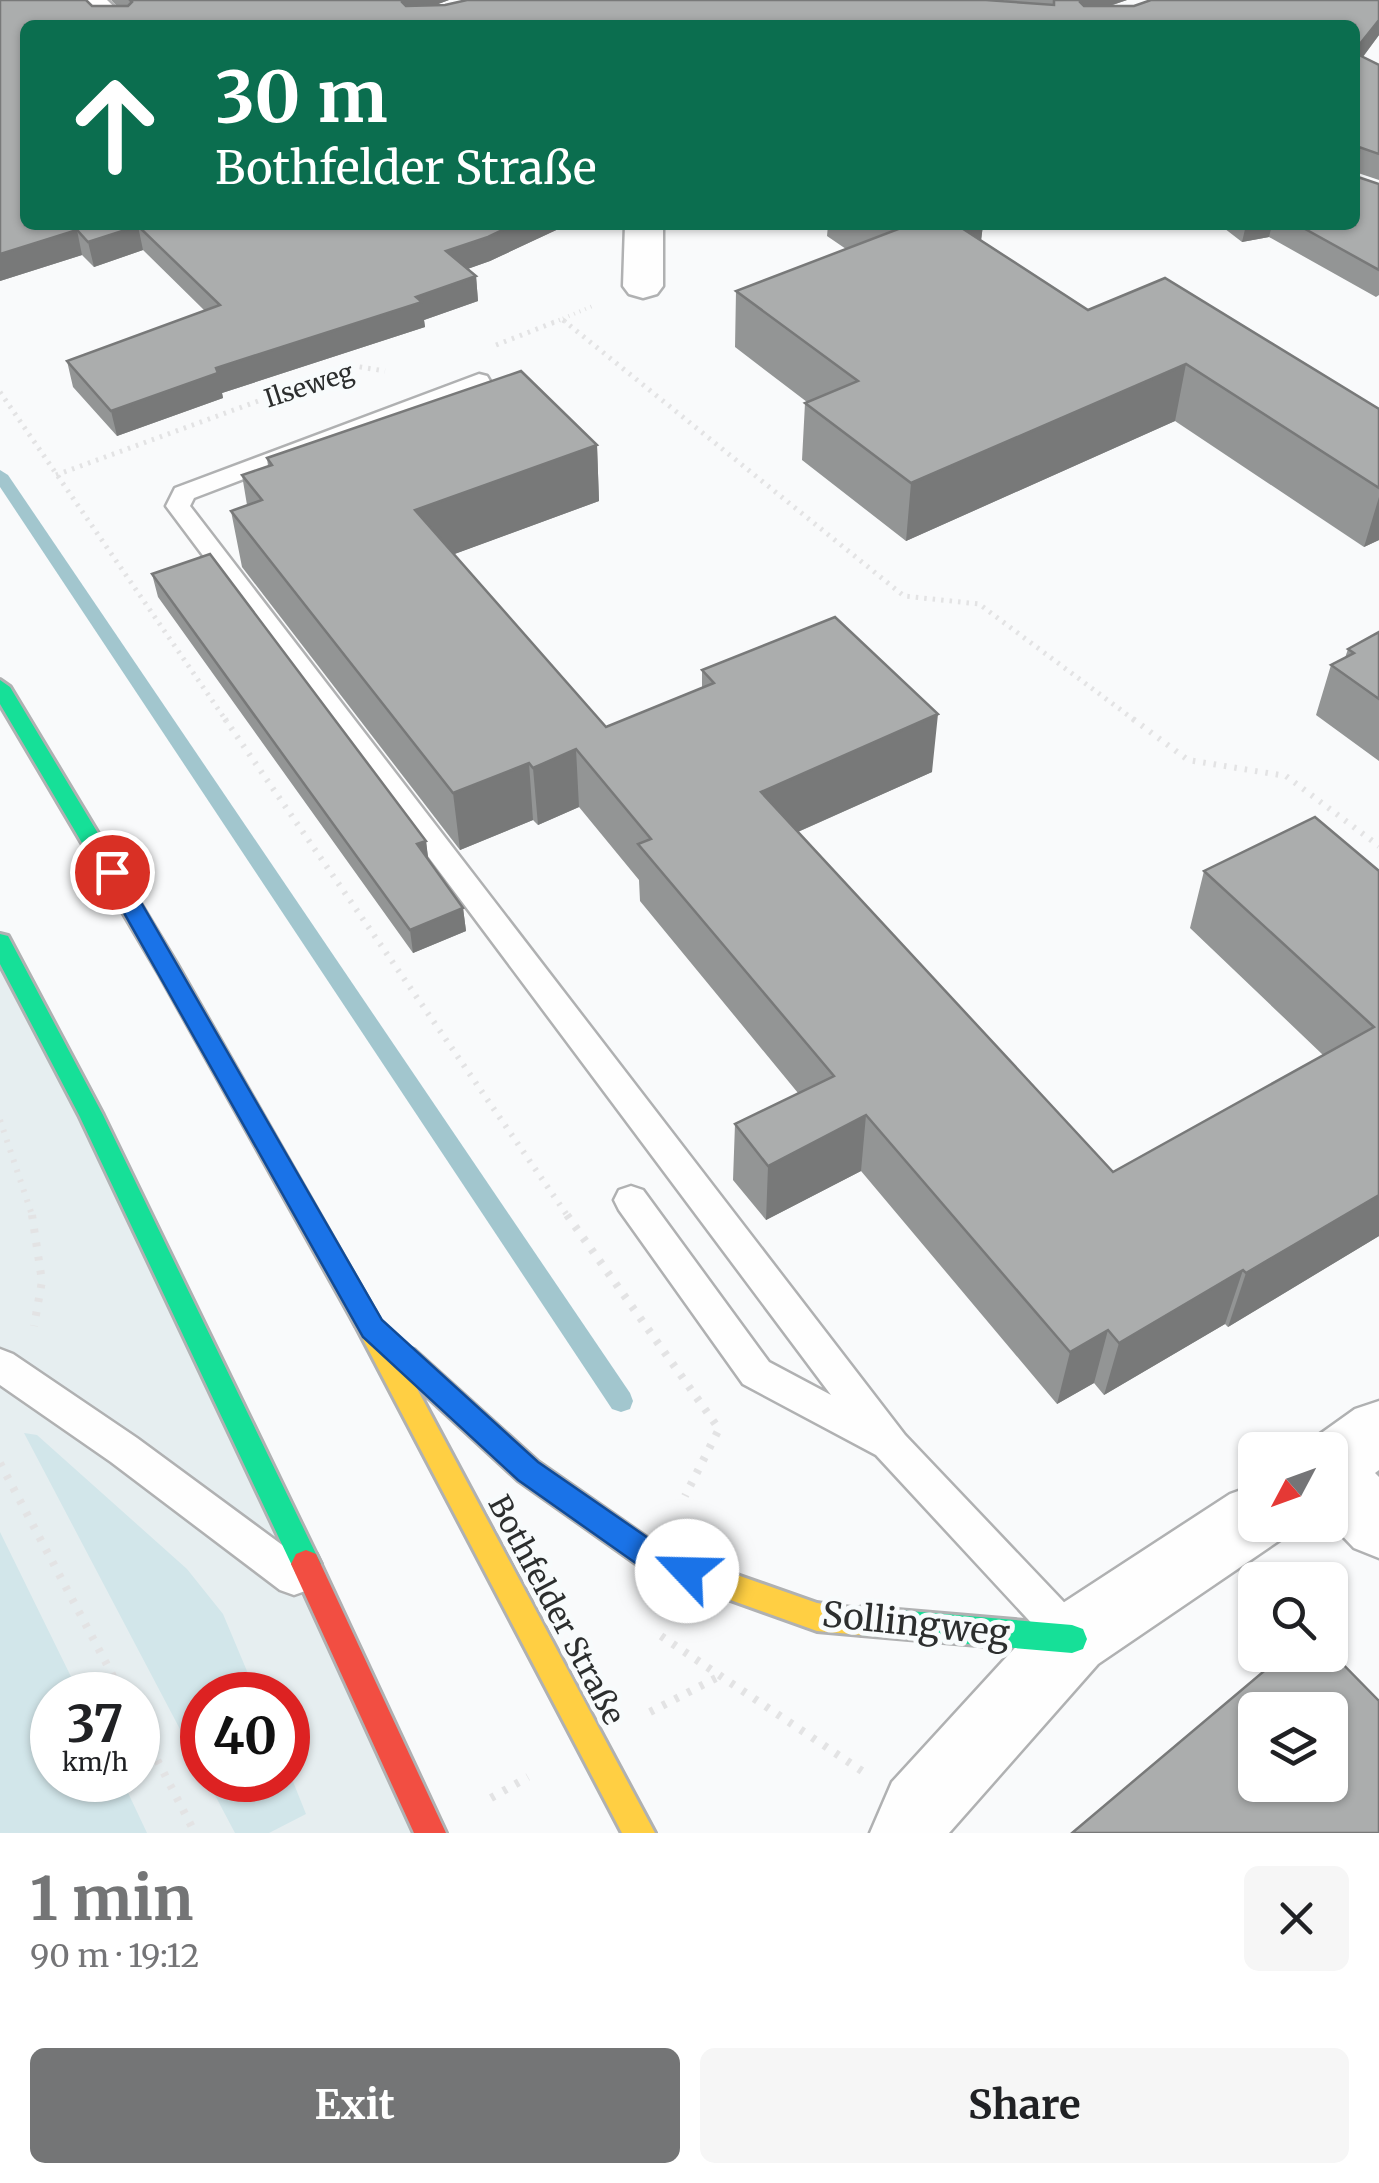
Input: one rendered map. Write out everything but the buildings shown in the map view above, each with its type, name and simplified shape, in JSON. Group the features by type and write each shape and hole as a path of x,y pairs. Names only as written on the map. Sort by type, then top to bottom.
{"main road":[{"name":"Bothfelder Straße","path":"0,687 239,1090 372,1328 639,1833"},
{"path":"0,942 90,1115 430,1833"},
{"name":"Sollingweg","path":"372,1328 528,1471 654,1560 817,1617 1072,1640"}],"street":[{"path":"88,0 110,20"},
{"path":"643,286 644,230"},
{"path":"1348,1453 1379,1431"},
{"path":"1348,1493 1379,1525"},
{"name":"Sollingweg","path":"914,1821 1072,1640 1238,1528"}],"lane":[{"path":"479,381 184,493 178,506 892,1446 1072,1640"},
{"path":"631,1200 756,1373 892,1446"},
{"path":"4,1368 124,1450 322,1598"}],"path":[{"path":"490,347 643,286"},
{"path":"562,318 904,596 979,604 1188,760 1286,776 1379,846"},
{"name":"Ilseweg","path":"56,475 354,366 401,374"},
{"path":"0,392 480,1091 718,1429"},
{"path":"0,1120 27,1196 43,1295 38,1320 4,1368"},
{"path":"0,1462 111,1672"},
{"path":"720,1676 914,1821"},
{"path":"160,1766 194,1833"}],"shaded area":[{"path":"0,942 430,1833 0,1833"},
{"path":"24,1433 37,1435 187,1569 223,1614 247,1672 180,1672 180,1729 160,1691 160,1672 150,1672"},
{"path":"0,1532 69,1672 30,1672 30,1802 132,1802 147,1833 0,1833"},
{"path":"219,1802 301,1802 306,1814 269,1833 235,1833"}],"waterway":[{"path":"0,475 621,1401"}],"traffic: fast":[{"path":"0,687 168,969 365,1318"},
{"path":"0,942 91,1115 306,1564"},
{"path":"862,1621 1072,1639"}],"traffic: slow":[{"path":"365,1318 639,1833"},
{"path":"404,1358 528,1471 654,1559 817,1617 862,1621"}],"traffic: jam":[{"path":"306,1564 430,1833"}],"route":[{"path":"112,872 372,1328 528,1471 654,1560 687,1571"}]}
